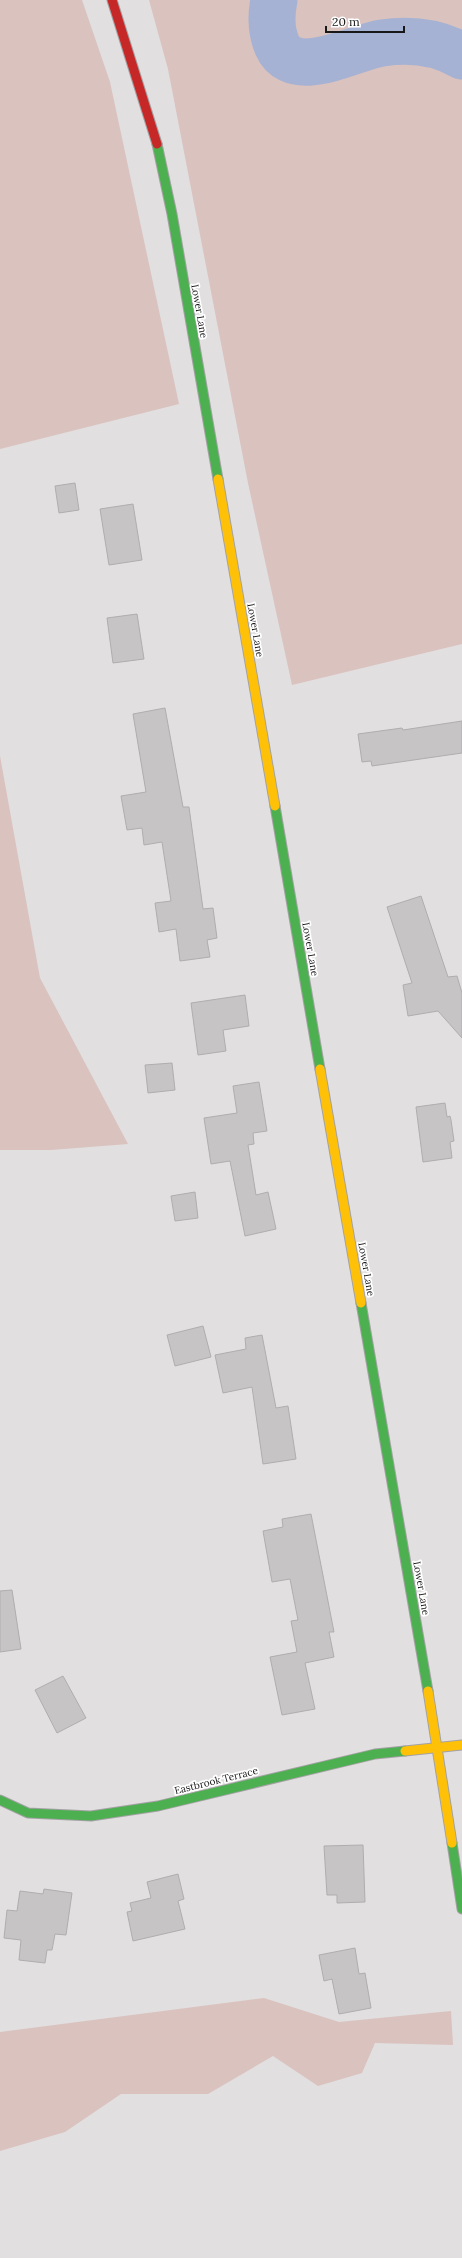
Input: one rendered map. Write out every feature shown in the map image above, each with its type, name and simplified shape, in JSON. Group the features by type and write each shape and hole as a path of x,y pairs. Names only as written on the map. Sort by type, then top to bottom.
{"street":[{"name":"Lower Lane","path":"112,0 160,155 172,214 438,1747 462,1909"},
{"name":"Eastbrook Terrace","path":"0,1800 28,1813 91,1816 158,1806 374,1754 462,1745"}],"shaded area":[{"path":"0,0 82,0 110,82 179,404 0,449"},
{"path":"149,0 462,0 462,644 292,685 248,483 168,69"},
{"path":"0,756 40,978 128,1144 51,1150 0,1150"},
{"path":"264,1998 339,2022 451,2011 453,2045 375,2043 362,2073 318,2086 273,2056 208,2094 121,2094 65,2132 0,2151 0,2032"}],"building":[{"path":"75,483 79,510 59,513 55,486"},
{"path":"133,504 142,560 109,565 100,509"},
{"path":"137,614 144,659 113,663 107,618"},
{"path":"165,708 183,807 189,807 203,909 213,908 217,938 207,940 210,957 180,961 176,929 159,932 155,903 171,901 162,842 144,845 142,828 127,830 121,796 146,792 133,714"},
{"path":"462,721 462,753 372,766 371,761 362,762 358,734 402,728 403,730"},
{"path":"421,896 448,977 457,976 462,993 462,1038 438,1011 408,1016 403,985 412,983 387,907"},
{"path":"245,995 249,1026 223,1030 226,1051 198,1055 191,1003"},
{"path":"172,1063 175,1090 148,1093 145,1065"},
{"path":"259,1082 267,1131 253,1133 254,1144 248,1145 256,1195 268,1192 276,1229 245,1236 230,1161 211,1164 204,1118 237,1113 233,1086"},
{"path":"445,1103 447,1117 450,1116 451,1120 454,1141 450,1142 452,1158 423,1162 416,1107"},
{"path":"195,1192 198,1218 175,1221 171,1196"},
{"path":"203,1326 211,1357 175,1366 167,1335"},
{"path":"262,1335 276,1408 288,1406 296,1459 263,1464 252,1387 223,1393 215,1355 246,1349 245,1338"},
{"path":"311,1514 334,1632 329,1632 334,1657 305,1663 315,1709 282,1715 270,1657 297,1652 291,1621 298,1620 290,1579 272,1582 263,1531 283,1527 282,1519"},
{"path":"12,1590 21,1649 0,1652 0,1591"},
{"path":"63,1676 86,1718 57,1733 35,1690"},
{"path":"363,1845 365,1902 337,1903 337,1895 327,1895 324,1846"},
{"path":"178,1874 184,1899 178,1901 185,1929 133,1941 127,1912 132,1911 130,1903 151,1898 147,1882"},
{"path":"44,1889 72,1893 66,1935 55,1934 52,1950 47,1950 45,1963 19,1960 21,1940 4,1938 7,1910 17,1911 20,1891 43,1894"},
{"path":"355,1948 359,1974 365,1973 371,2008 339,2014 332,1979 324,1981 319,1955"}],"waterway":[{"path":"274,0 272,23 275,40 285,56 296,61 310,62 325,60 382,43 403,41 434,45 453,51 462,56"}],"traffic: fast":[{"path":"157,144 172,214 218,479"},
{"path":"275,806 320,1069"},
{"path":"361,1303 428,1691"},
{"path":"0,1800 28,1813 91,1816 158,1806 375,1754 405,1751"},
{"path":"452,1843 462,1909"}],"traffic: slow":[{"path":"218,479 275,806"},
{"path":"320,1069 361,1303"},
{"path":"428,1691 452,1843"},
{"path":"405,1751 462,1745"}],"traffic: jam":[{"path":"112,0 157,144"}]}
